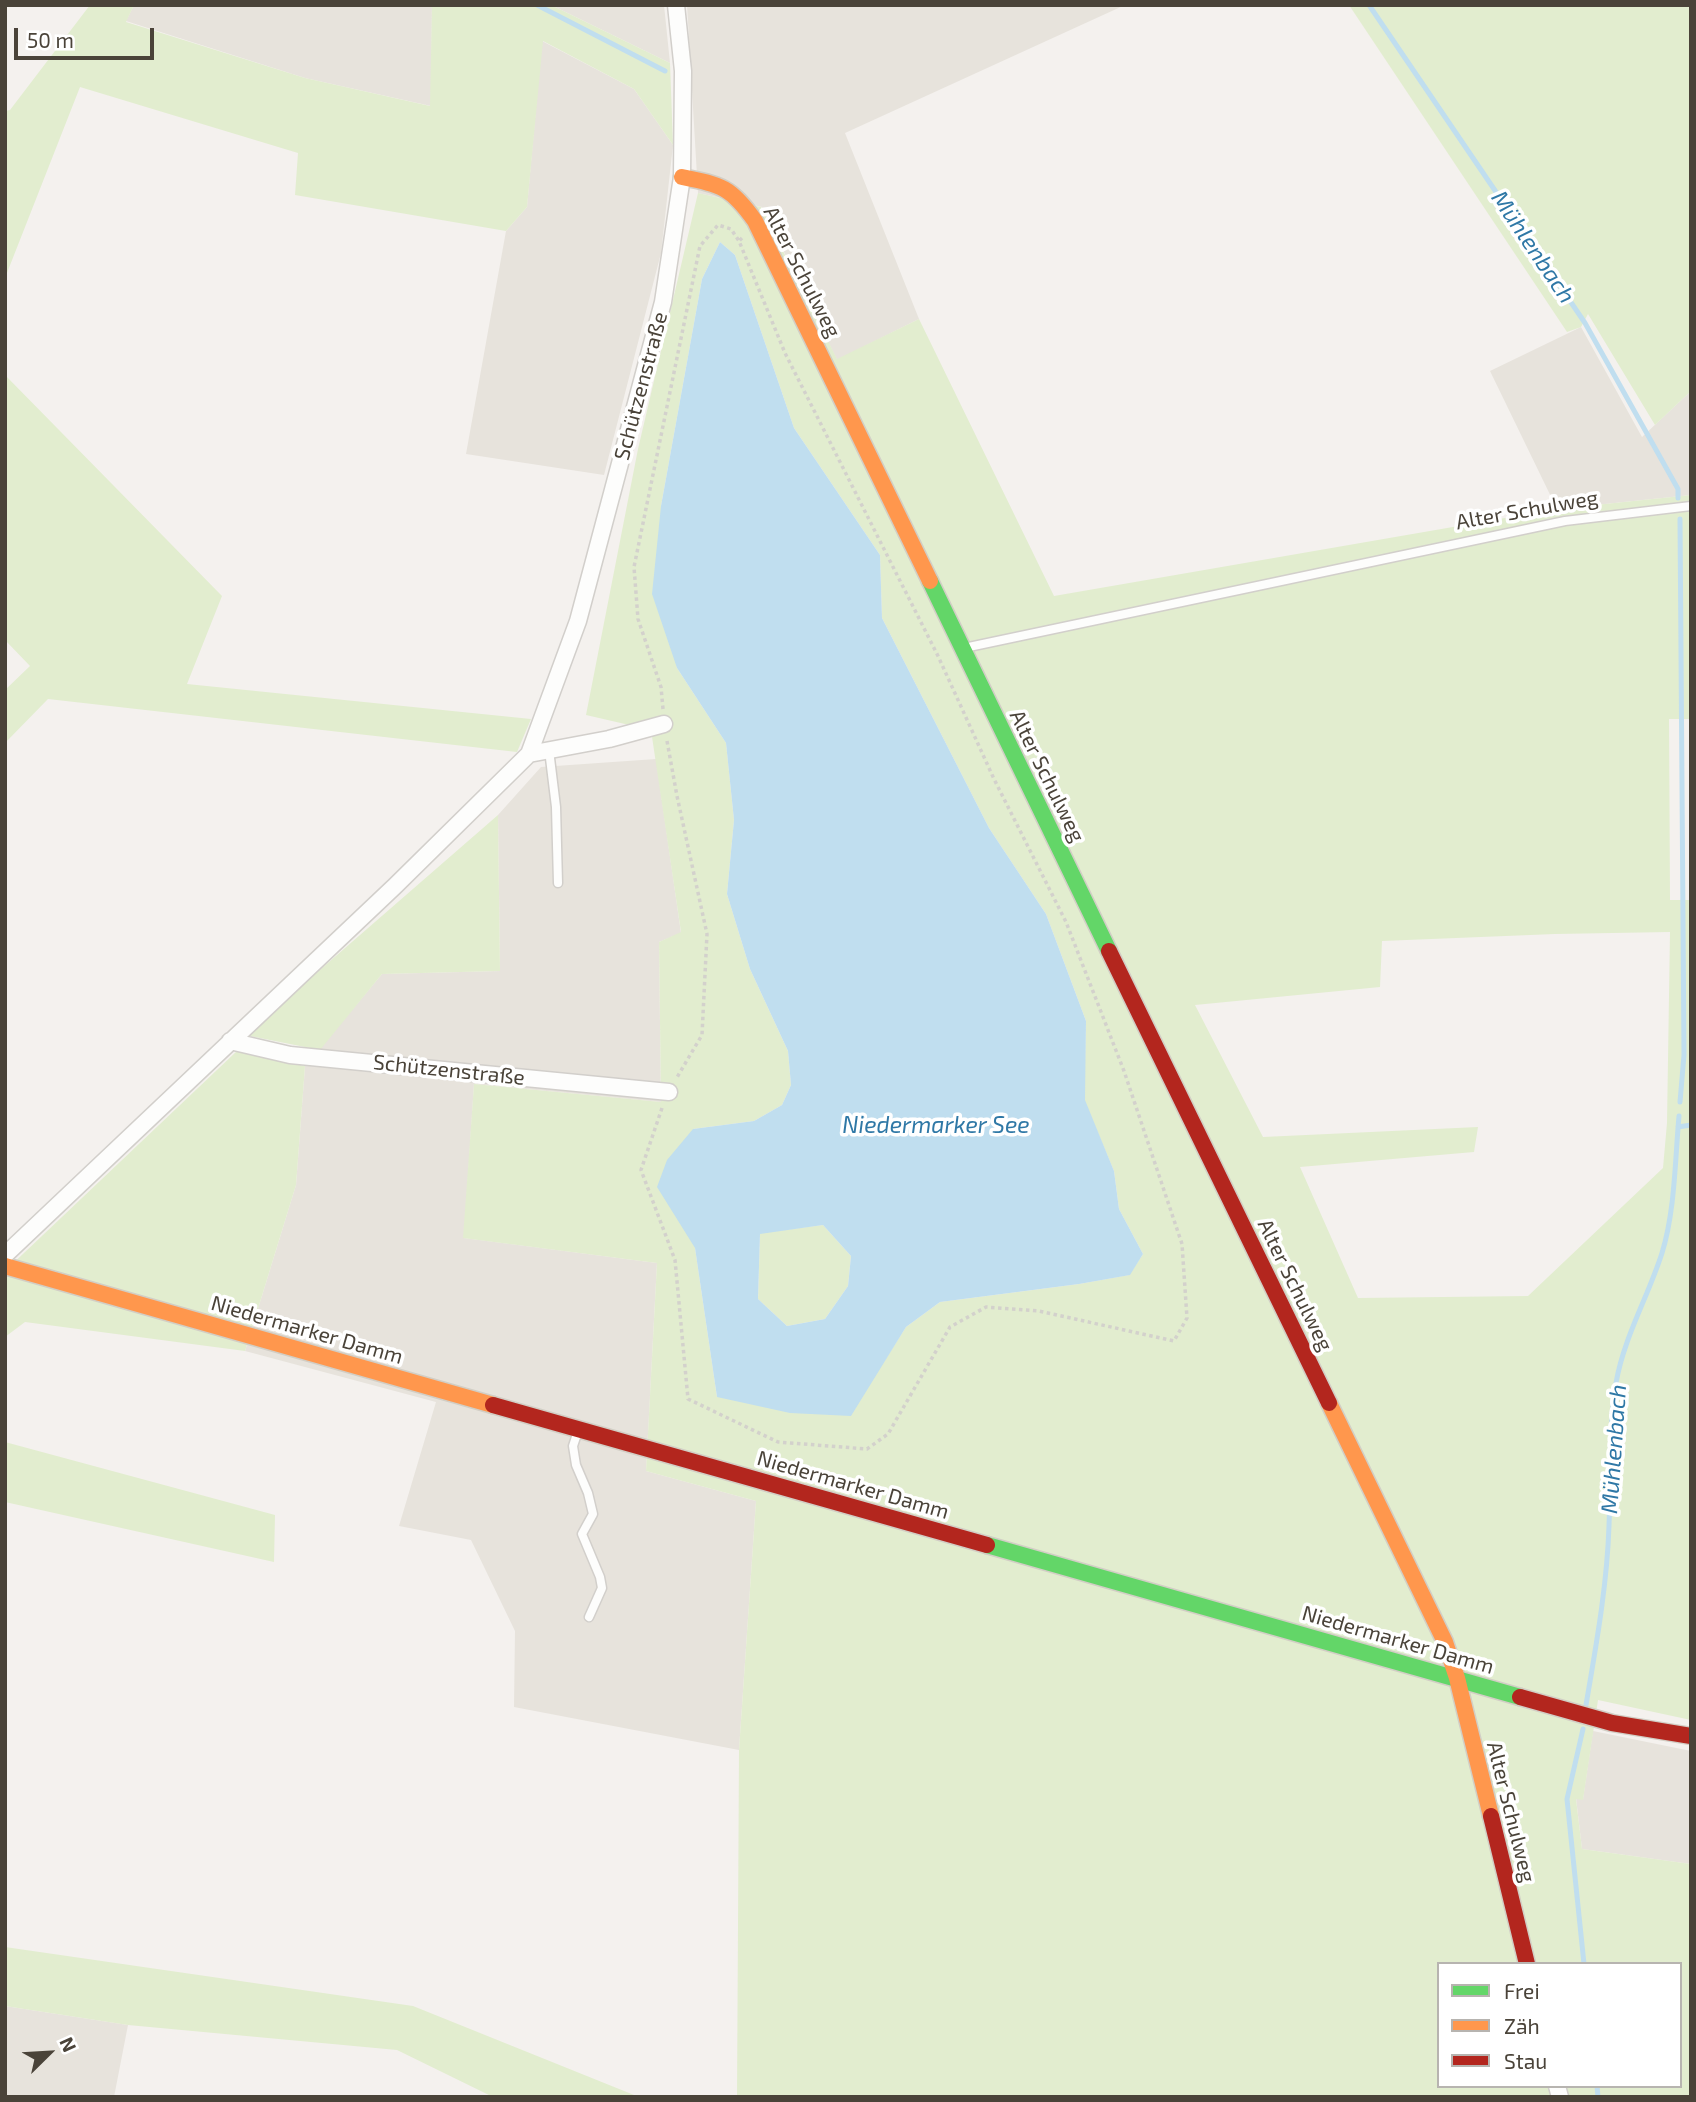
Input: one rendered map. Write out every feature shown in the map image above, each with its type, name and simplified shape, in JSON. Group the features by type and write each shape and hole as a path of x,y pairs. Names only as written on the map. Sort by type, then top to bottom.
{"street":[{"name":"Schützenstraße","path":"5,1255 395,886 529,754 586,595 663,302 682,177 683,71 676,5"},
{"name":"Alter Schulweg","path":"682,177 725,186 739,198 755,221 1446,1642 1527,1962"},
{"path":"529,754 609,739 664,724"},
{"name":"Schützenstraße","path":"230,1041 290,1055 669,1092"},
{"name":"Niedermarker Damm","path":"5,1266 1612,1723 1691,1736"}],"lane":[{"name":"Alter Schulweg","path":"961,649 1564,521 1691,506"},
{"path":"549,750 556,807 558,883"},
{"path":"578,1429 573,1446 576,1465 588,1493 593,1514 582,1534 602,1588 589,1617"}],"path":[{"path":"739,241 755,221"},
{"path":"718,225 731,229 739,241 785,353 938,656 994,779 1066,922 1124,1071 1182,1244 1187,1318 1174,1341 1039,1311 986,1307 950,1327 888,1434 867,1449 778,1441 688,1399 675,1259 641,1170 669,1092 702,1035 707,934 677,796 664,724 661,687 638,619 634,567 700,246 718,225"}],"shaded area":[{"path":"134,5 432,5 431,106 305,78 126,21"},
{"path":"551,5 664,5 670,63"},
{"path":"687,5 1125,5 845,133 919,319 837,360 762,207 698,193"},
{"path":"542,41 634,89 673,145 661,253 604,475 466,454 506,231 527,207"},
{"path":"1581,327 1642,437 1691,391 1691,495 1557,509 1490,371"},
{"path":"656,759 681,933 659,942 661,1102 474,1084 464,1238 657,1263 646,1471 756,1501 739,1750 514,1707 515,1631 471,1540 399,1526 436,1402 245,1351 296,1185 305,1066 382,974 500,971 498,815 541,767"},
{"path":"1593,1731 1691,1751 1691,1864 1582,1849 1576,1798 1583,1799"},
{"path":"5,2006 128,2025 114,2097 5,2097"}],"green space":[{"path":"90,5 134,5 126,22 305,78 430,106 432,5 551,5 670,63 673,145 634,89 543,41 527,207 506,231 295,195 298,153 80,87 5,278 5,111 10,110"},
{"path":"1349,5 1691,5 1691,391 1655,425 1588,314 1581,327 1567,332"},
{"path":"698,193 761,207 837,359 919,319 1054,596 1557,509 1691,495 1691,719 1669,719 1670,900 1691,900 1691,1720 1598,1700 1583,1800 1576,1799 1582,1849 1691,1864 1691,2097 737,2097 739,1750 756,1501 646,1471 657,1263 463,1238 474,1084 661,1102 659,942 681,932 651,730 586,715 638,449","holes":["720,242 735,255 794,428 880,555 882,618 989,828 1046,914 1086,1021 1084,1100 1114,1171 1119,1209 1143,1254 1129,1275 940,1302 906,1327 883,1363 717,1397 695,1248 693,1129 754,1121 782,1105 791,1085 788,1051 750,969 727,894 734,820 726,743 677,668 661,506 702,279","1670,932 1667,1123 1663,1168 1528,1296 1358,1298 1300,1167 1474,1152 1478,1127 1263,1137 1195,1005 1380,987 1382,941"]},
{"path":"5,375 222,596 187,684 531,719 517,752 48,699 5,743 5,690 30,666 5,640"},
{"path":"498,815 500,971 382,974 320,1050 245,1035"},
{"path":"237,1051 305,1066 296,1185 245,1351 25,1322 5,1337 5,1271"},
{"path":"823,1225 851,1256 848,1286 825,1319 787,1326 758,1299 760,1233"},
{"path":"5,1442 275,1515 274,1562 5,1502"},
{"path":"5,1947 413,2006 639,2097 493,2097 397,2050 128,2025 5,2006"}],"water":[{"name":"Niedermarker See","path":"720,242 735,255 794,428 880,555 882,618 989,828 1046,914 1086,1021 1085,1100 1114,1171 1119,1209 1143,1254 1130,1275 940,1302 906,1327 851,1416 790,1413 717,1397 695,1248 657,1187 667,1160 693,1129 754,1121 782,1105 791,1085 788,1051 750,969 727,894 734,820 726,743 677,668 652,594 661,506 702,279","holes":["823,1225 851,1256 848,1286 825,1319 787,1326 758,1299 760,1234"]}],"waterway":[{"path":"537,5 665,71"},
{"name":"Mühlenbach","path":"1369,5 1585,323 1678,489 1678,498"},
{"name":"Mühlenbach","path":"1680,519 1684,1055 1680,1102"},
{"name":"Mühlenbach","path":"1586,1705 1606,1571 1613,1401 1630,1333 1666,1237 1672,1203 1679,1116"},
{"path":"1678,1127 1691,1125"},
{"name":"Mühlenbach","path":"1583,1729 1567,1799 1584,1962"},
{"name":"Mühlenbach","path":"1597,2088 1598,2097"}],"traffic: fast":[{"path":"930,581 1109,951"},
{"path":"987,1545 1520,1697"}],"traffic: slow":[{"path":"682,177 724,189 739,201 755,221 930,581"},
{"path":"5,1266 493,1405"},
{"path":"1329,1403 1445,1642 1457,1678 1491,1816"}],"traffic: jam":[{"path":"1109,951 1329,1403"},
{"path":"493,1405 987,1545"},
{"path":"1520,1697 1612,1723 1691,1736"},
{"path":"1491,1816 1527,1962"}]}
